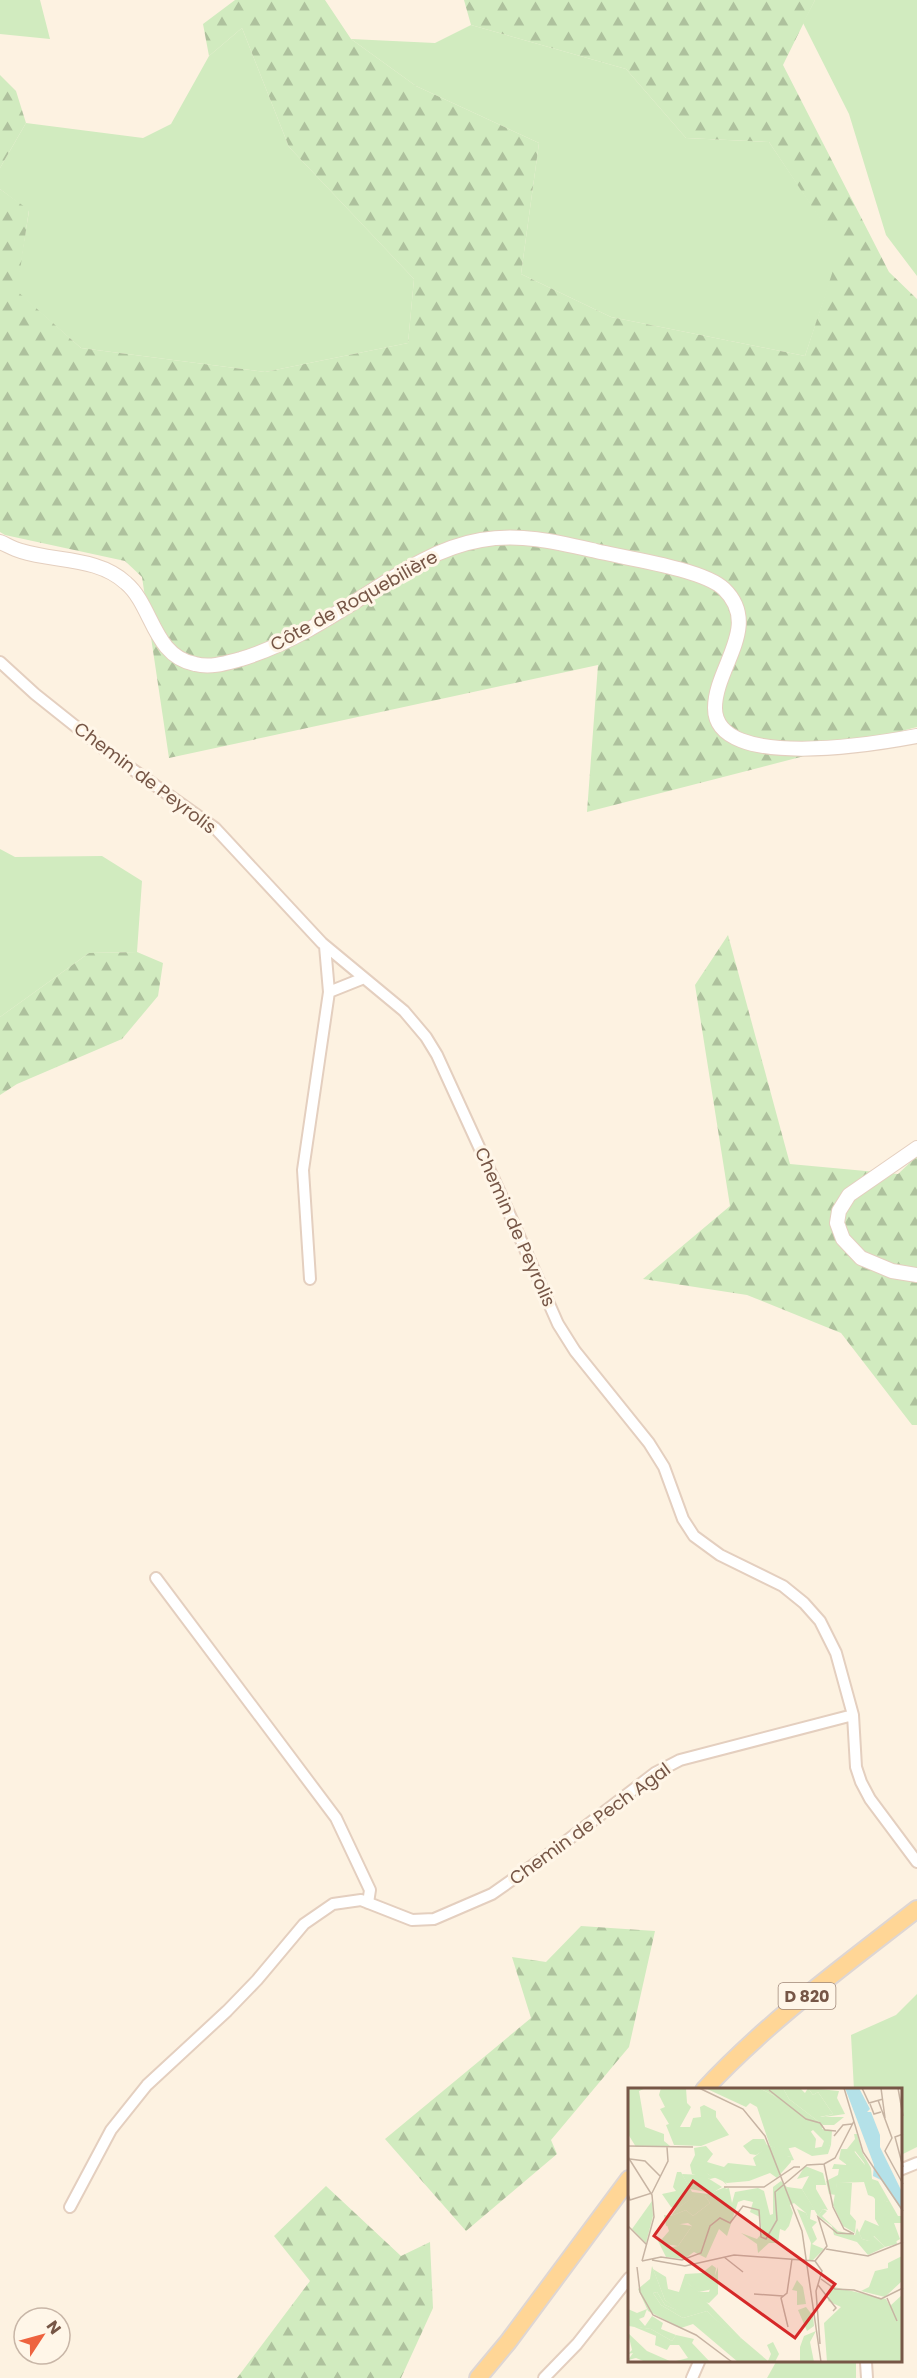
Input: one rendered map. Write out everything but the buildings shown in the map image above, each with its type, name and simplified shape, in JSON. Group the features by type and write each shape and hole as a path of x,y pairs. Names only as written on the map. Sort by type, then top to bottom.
{"main road":[{"name":"D 820","path":"706,2088 761,2035 917,1909"},
{"path":"478,2378 508,2342 628,2180"}],"street":[{"name":"Côte de Roquebilière","path":"0,542 21,551 89,564 111,571 129,584 140,600 151,626 165,646 183,660 196,665 219,665 255,655 288,640 337,613 410,567 446,550 478,540 512,537 550,540 686,572 708,578 722,586 738,608 739,631 717,690 715,712 724,730 741,741 769,748 804,749 860,745 917,736"},
{"name":"Chemin de Peyrolis","path":"0,662 104,749 215,828 325,946 404,1011 426,1037 437,1055 558,1324 575,1351 649,1443 664,1467 683,1519 694,1536 720,1555 783,1586 804,1603 820,1621 836,1653 852,1715 856,1767 861,1782 870,1799 917,1862"},
{"path":"310,1279 303,1170 330,993 325,946"},
{"path":"330,993 364,978"},
{"path":"917,1148 849,1195 839,1211 837,1223 843,1239 861,1258 892,1271 917,1275"},
{"path":"156,1578 336,1818 370,1890 368,1903"},
{"name":"Chemin de Pech Agal","path":"70,2207 111,2130 147,2085 227,2011 257,1980 304,1924 333,1904 361,1900 412,1920 434,1919 492,1894 556,1849 655,1773 680,1760 852,1715"},
{"path":"902,2169 917,2163"},
{"path":"544,2378 577,2344 628,2279"},
{"path":"692,2378 698,2363"},
{"path":"866,2363 867,2378"}],"green space":[{"path":"0,0 40,0 50,39 0,34"},
{"path":"235,0 325,0 351,39 416,86 539,143 521,274 611,317 805,356 840,249 769,142 686,138 626,69 471,25 464,0 815,0 783,65 889,272 917,299 917,727 587,812 598,665 169,758 142,577 125,561 0,532 0,189 29,210 17,291 81,348 265,372 408,343 414,279 289,147 242,28 209,56 203,24"},
{"path":"815,0 917,0 917,276 886,235 849,114 803,23"},
{"path":"471,25 626,69 686,138 769,142 841,249 805,356 611,317 521,274 539,143 416,86 351,39 435,43"},
{"path":"242,28 289,147 414,279 408,343 265,372 81,348 16,291 29,211 0,189 0,168 26,123 143,138 171,124 209,56"},
{"path":"0,75 16,91 26,123 0,168"},
{"path":"0,849 15,857 102,856 142,881 137,952 89,953 0,1017"},
{"path":"728,935 790,1164 898,1174 917,1156 917,1425 912,1425 841,1333 747,1295 643,1279 730,1206 695,985"},
{"path":"137,952 163,963 158,996 122,1039 17,1084 0,1095 0,1017 89,953"},
{"path":"581,1926 655,1931 629,2047 551,2140 557,2154 466,2231 385,2139 531,2018 512,1957 546,1962"},
{"path":"917,1994 917,2147 902,2154 902,2088 854,2088 851,2035 896,2015"},
{"path":"326,2186 401,2256 430,2242 433,2308 401,2378 237,2378 310,2281 274,2236"},
{"path":"775,2363 856,2363 856,2378 767,2378"}]}
